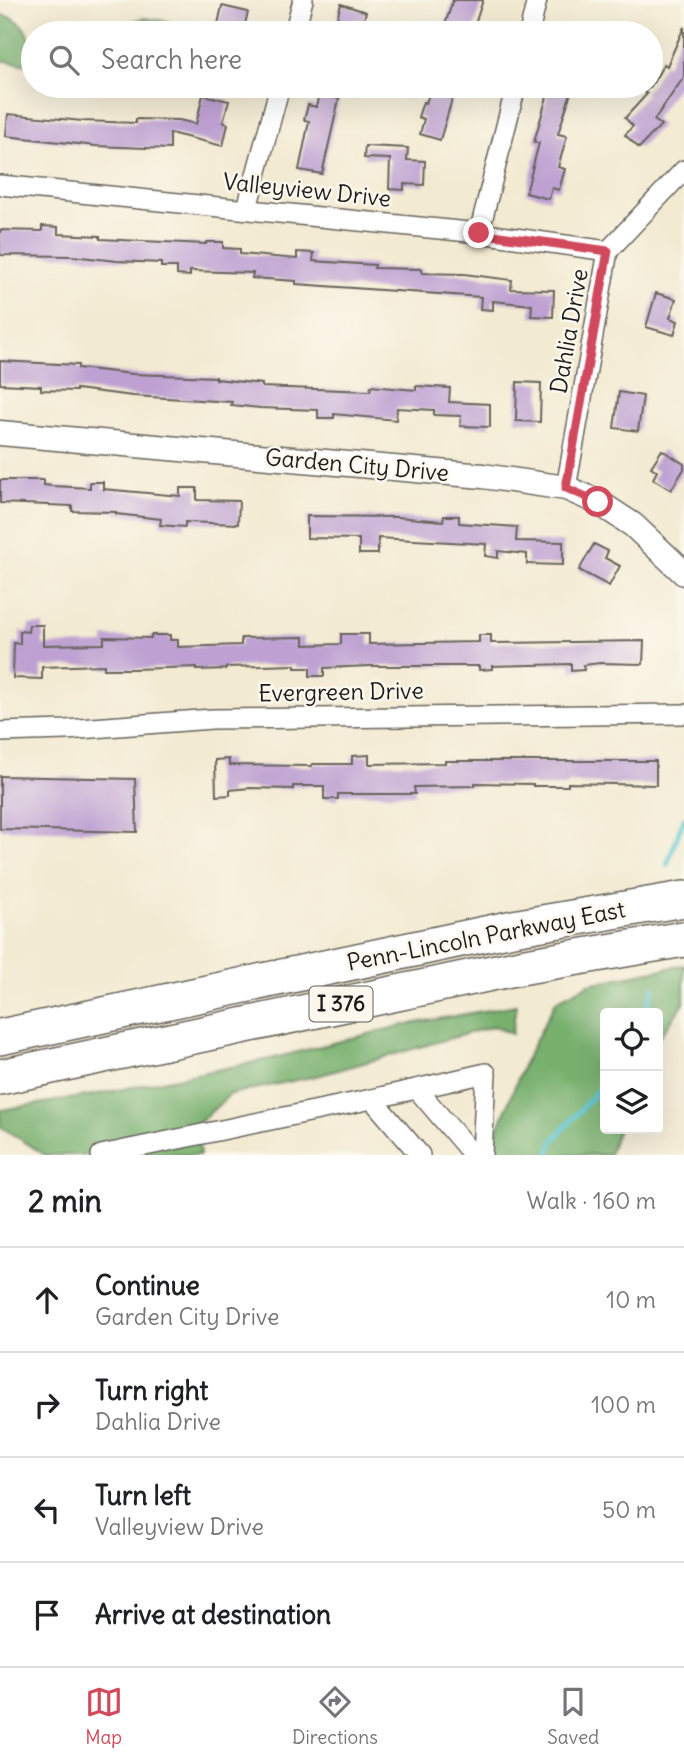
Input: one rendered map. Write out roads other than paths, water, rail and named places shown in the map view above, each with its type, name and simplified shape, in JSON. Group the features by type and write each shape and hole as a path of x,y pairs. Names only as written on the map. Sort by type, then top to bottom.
{"highway":[{"name":"Penn-Lincoln Parkway East","path":"0,1037 513,928 684,899"},
{"name":"Penn-Lincoln Parkway East","path":"0,1077 520,967 684,939"}],"street":[{"path":"297,21 303,0"},
{"path":"532,21 537,0"},
{"path":"247,208 277,98"},
{"path":"479,233 513,98"},
{"name":"Dahlia Drive","path":"566,488 608,251 684,170"},
{"name":"Valleyview Drive","path":"0,185 479,233 608,251"},
{"name":"Garden City Drive","path":"0,433 483,476 566,488 598,502 633,525 684,573"},
{"name":"Evergreen Drive","path":"0,732 212,719 684,714"},
{"path":"101,1155 486,1073 482,1155"},
{"path":"417,1089 473,1155"},
{"path":"372,1099 420,1155"}],"waterway":[{"path":"667,865 684,818"},
{"path":"647,1008 654,988"},
{"path":"548,1155 553,1141 600,1085"}]}
